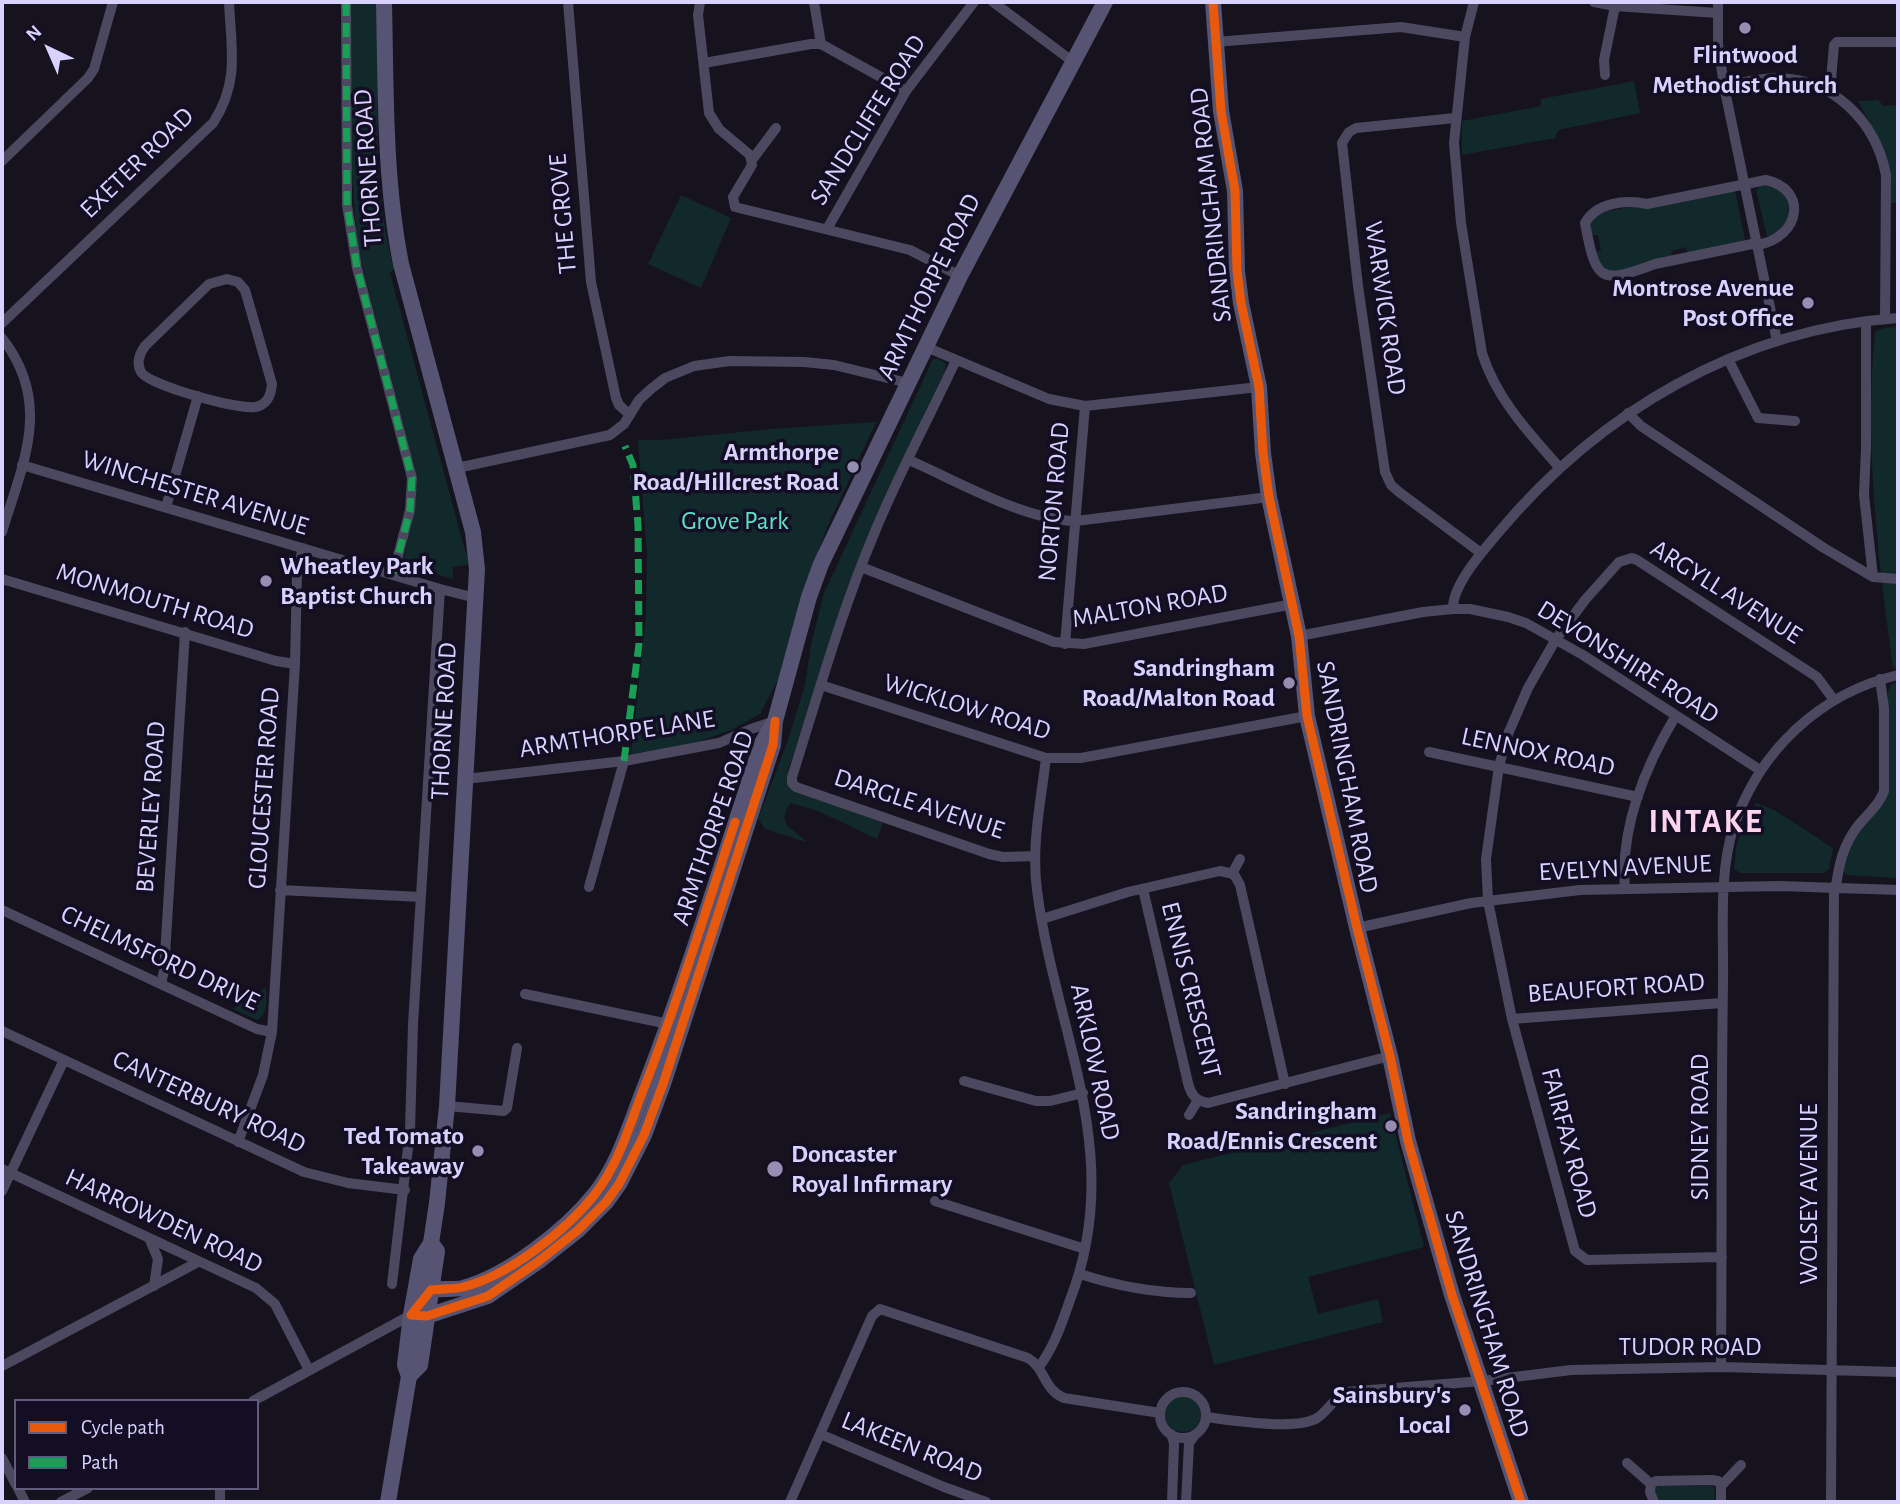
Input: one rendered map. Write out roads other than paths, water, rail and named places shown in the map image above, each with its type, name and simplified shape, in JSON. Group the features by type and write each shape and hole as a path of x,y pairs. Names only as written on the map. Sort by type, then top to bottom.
{"street":[{"path":"2,161 88,78 94,69 113,2"},
{"name":"EXETER ROAD","path":"2,323 213,123 224,105 230,87 229,2"},
{"name":"THORNE ROAD","path":"345,2 347,205 350,236 356,268 412,478 410,510 393,575"},
{"name":"THORNE ROAD","path":"384,2 388,166 395,233 476,549 476,598 447,1106 438,1203 431,1243 421,1259 411,1315 405,1365 409,1376 388,1502"},
{"name":"THE GROVE","path":"568,2 591,282 616,398 619,405 630,415"},
{"path":"700,2 698,15 709,113 713,122 750,155 752,160 752,165 733,197 735,207 910,250 960,276"},
{"path":"814,2 821,44"},
{"name":"SANDCLIFFE ROAD","path":"827,229 906,91 974,2"},
{"path":"993,2 1072,61"},
{"name":"ARMTHORPE ROAD","path":"411,1315 427,1316 488,1296 549,1254 578,1230 606,1202 619,1184 644,1135 676,1025 773,745 775,722 809,597 821,564 960,276 1105,2"},
{"name":"SANDRINGHAM ROAD","path":"1213,2 1221,111 1235,191 1237,271 1241,303 1259,387 1269,497 1299,636 1307,716 1411,1151 1452,1295 1521,1502"},
{"path":"1474,2 1465,37 1455,118 1455,158 1461,223 1482,353 1488,372 1511,411 1559,467"},
{"path":"1594,2 1615,6 1718,8 1718,44 1724,86 1777,341"},
{"path":"1605,75 1604,60 1615,6"},
{"path":"1214,43 1401,27 1465,37"},
{"path":"1830,92 1834,45 1837,42 1897,42"},
{"path":"704,63 821,44 906,91"},
{"path":"1724,86 1761,79 1799,80 1830,92 1858,115 1876,142 1883,160 1887,195 1885,319"},
{"name":"WARWICK ROAD","path":"1455,118 1356,128 1349,132 1342,143 1358,286 1385,472 1391,485 1399,492 1481,553"},
{"path":"752,160 776,128"},
{"path":"1766,180 1783,187 1789,193 1794,212 1792,222 1776,241 1655,264 1643,271 1611,276 1602,272 1591,257 1585,223 1594,211 1602,207 1632,201 1647,204 1745,184 1766,180"},
{"path":"228,279 238,282 245,290 272,391 261,406 250,409 198,396 148,379 141,372 139,354 209,284 228,279"},
{"path":"1453,609 1455,593 1481,553 1515,512 1559,467 1628,413 1682,380 1777,341 1898,318"},
{"path":"1866,322 1864,495 1873,577"},
{"path":"2,338 15,359 30,399 29,442 2,532"},
{"path":"926,347 1049,399 1085,406 1259,387"},
{"path":"1728,359 1758,418 1795,421"},
{"path":"821,684 861,567 880,521 956,360"},
{"path":"457,468 610,435 616,432 639,400 665,378 694,366 718,363 804,362 834,365 908,383"},
{"path":"166,507 198,396"},
{"name":"NORTON ROAD","path":"1065,644 1085,406"},
{"path":"1628,413 1641,426 1824,548 1873,577 1898,579"},
{"path":"909,460 1028,512 1059,521 1269,497"},
{"name":"WINCHESTER AVENUE","path":"22,465 476,598"},
{"name":"GLOUCESTER ROAD","path":"272,1032 295,664 297,572 303,548"},
{"name":"ARGYLL AVENUE","path":"1488,901 1486,859 1499,766 1508,734 1528,688 1556,639 1585,600 1619,562 1632,558 1817,677 1833,700"},
{"name":"MALTON ROAD","path":"861,567 1065,644 1084,644 1293,604"},
{"name":"MONMOUTH ROAD","path":"2,579 276,661 295,664"},
{"name":"THORNE ROAD","path":"393,1284 410,1131 413,1024 440,589"},
{"name":"DEVONSHIRE ROAD","path":"1299,636 1423,612 1453,609 1470,609 1508,617 1556,639 1760,771"},
{"name":"BEVERLEY ROAD","path":"161,984 164,971 185,632"},
{"name":"SIDNEY ROAD","path":"1721,1367 1724,886 1729,843 1745,798 1760,771 1801,724 1833,700 1880,679 1898,675"},
{"name":"WOLSEY AVENUE","path":"1831,1502 1835,886 1845,846 1859,824 1881,800 1884,791 1884,708 1880,679"},
{"name":"WICKLOW ROAD","path":"821,684 1046,758 1082,758 1307,716"},
{"name":"DARGLE AVENUE","path":"821,684 792,776 792,783 796,787 989,854 1003,857 1035,856"},
{"path":"1625,889 1627,844 1638,797 1658,745 1675,717"},
{"name":"ARMTHORPE LANE","path":"465,779 624,761 719,743 775,722"},
{"name":"LENNOX ROAD","path":"1429,752 1638,797"},
{"name":"ARKLOW ROAD","path":"1039,1367 1055,1341 1080,1274 1093,1196 1091,1142 1083,1093 1042,919 1035,856 1046,758"},
{"path":"589,887 624,761"},
{"path":"1232,873 1240,859"},
{"path":"1042,919 1143,889 1220,872 1232,873 1238,878 1240,885 1285,1084"},
{"name":"EVELYN AVENUE","path":"1357,928 1488,901 1580,890 1835,886 1898,890"},
{"name":"ENNIS CRESCENT","path":"1143,889 1188,1083 1198,1100 1208,1103 1390,1056"},
{"path":"280,890 421,897"},
{"name":"FAIRFAX ROAD","path":"1488,901 1512,1019 1575,1251 1587,1259 1722,1257"},
{"name":"CHELMSFORD DRIVE","path":"2,910 257,1029 272,1032 263,1074 237,1142"},
{"path":"524,994 676,1025"},
{"name":"BEAUFORT ROAD","path":"1512,1019 1723,1003"},
{"name":"ARMTHORPE ROAD","path":"431,1290 461,1288 500,1271 541,1245 576,1216 597,1192 616,1160 676,1025"},
{"name":"CANTERBURY ROAD","path":"2,1031 304,1172 348,1183 405,1189"},
{"path":"447,1106 504,1111 507,1108 517,1048"},
{"path":"2,1191 6,1171 64,1060"},
{"path":"964,1081 1036,1101 1050,1101 1083,1093"},
{"name":"ENNIS CRESCENT","path":"1189,1115 1198,1100"},
{"name":"HARROWDEN ROAD","path":"6,1171 256,1288 275,1304 309,1370"},
{"path":"935,1201 1085,1249"},
{"path":"150,1240 158,1259 154,1286"},
{"name":"THORNE ROAD","path":"409,1376 420,1365 437,1251 431,1243"},
{"path":"2,1366 198,1262"},
{"path":"1080,1274 1114,1285 1163,1293 1191,1293"},
{"path":"257,1399 411,1315 431,1290"},
{"path":"790,1502 872,1316 880,1309 1028,1358 1039,1367 1052,1391 1064,1398 1160,1413"},
{"name":"TUDOR ROAD","path":"1206,1418 1251,1422 1307,1422 1323,1414 1336,1397 1345,1392 1482,1381 1571,1370 1721,1367 1898,1372"},
{"path":"1186,1502 1189,1443 1202,1429 1206,1418 1199,1398 1183,1392 1170,1396 1164,1402 1160,1413 1162,1425 1180,1438 1195,1435"},
{"name":"LAKEEN ROAD","path":"820,1434 986,1502"},
{"path":"1171,1434 1174,1443 1172,1502"},
{"path":"2,1458 14,1480"},
{"path":"1627,1463 1651,1484"},
{"path":"1721,1486 1741,1465"},
{"path":"1651,1484 1656,1481 1718,1481 1721,1486 1721,1502"},
{"path":"1651,1484 1650,1492 1654,1502"},
{"path":"61,1502 84,1490"}],"place":[{"name":"Flintwood Methodist Church","path":"1745,28"},
{"name":"Montrose Avenue Post Office","path":"1808,303"},
{"name":"Armthorpe Road/Hillcrest Road","path":"853,467"},
{"name":"Wheatley Park Baptist Church","path":"266,581"},
{"name":"Sandringham Road/Malton Road","path":"1289,683"},
{"name":"Sandringham Road/Ennis Crescent","path":"1391,1126"},
{"name":"Ted Tomato Takeaway","path":"478,1151"},
{"name":"Doncaster Royal Infirmary","path":"775,1169"},
{"name":"Sainsbury's Local","path":"1465,1410"}],"district":[{"name":"INTAKE","path":"1706,822"}],"park label":[{"name":"Grove Park","path":"735,521"}]}
